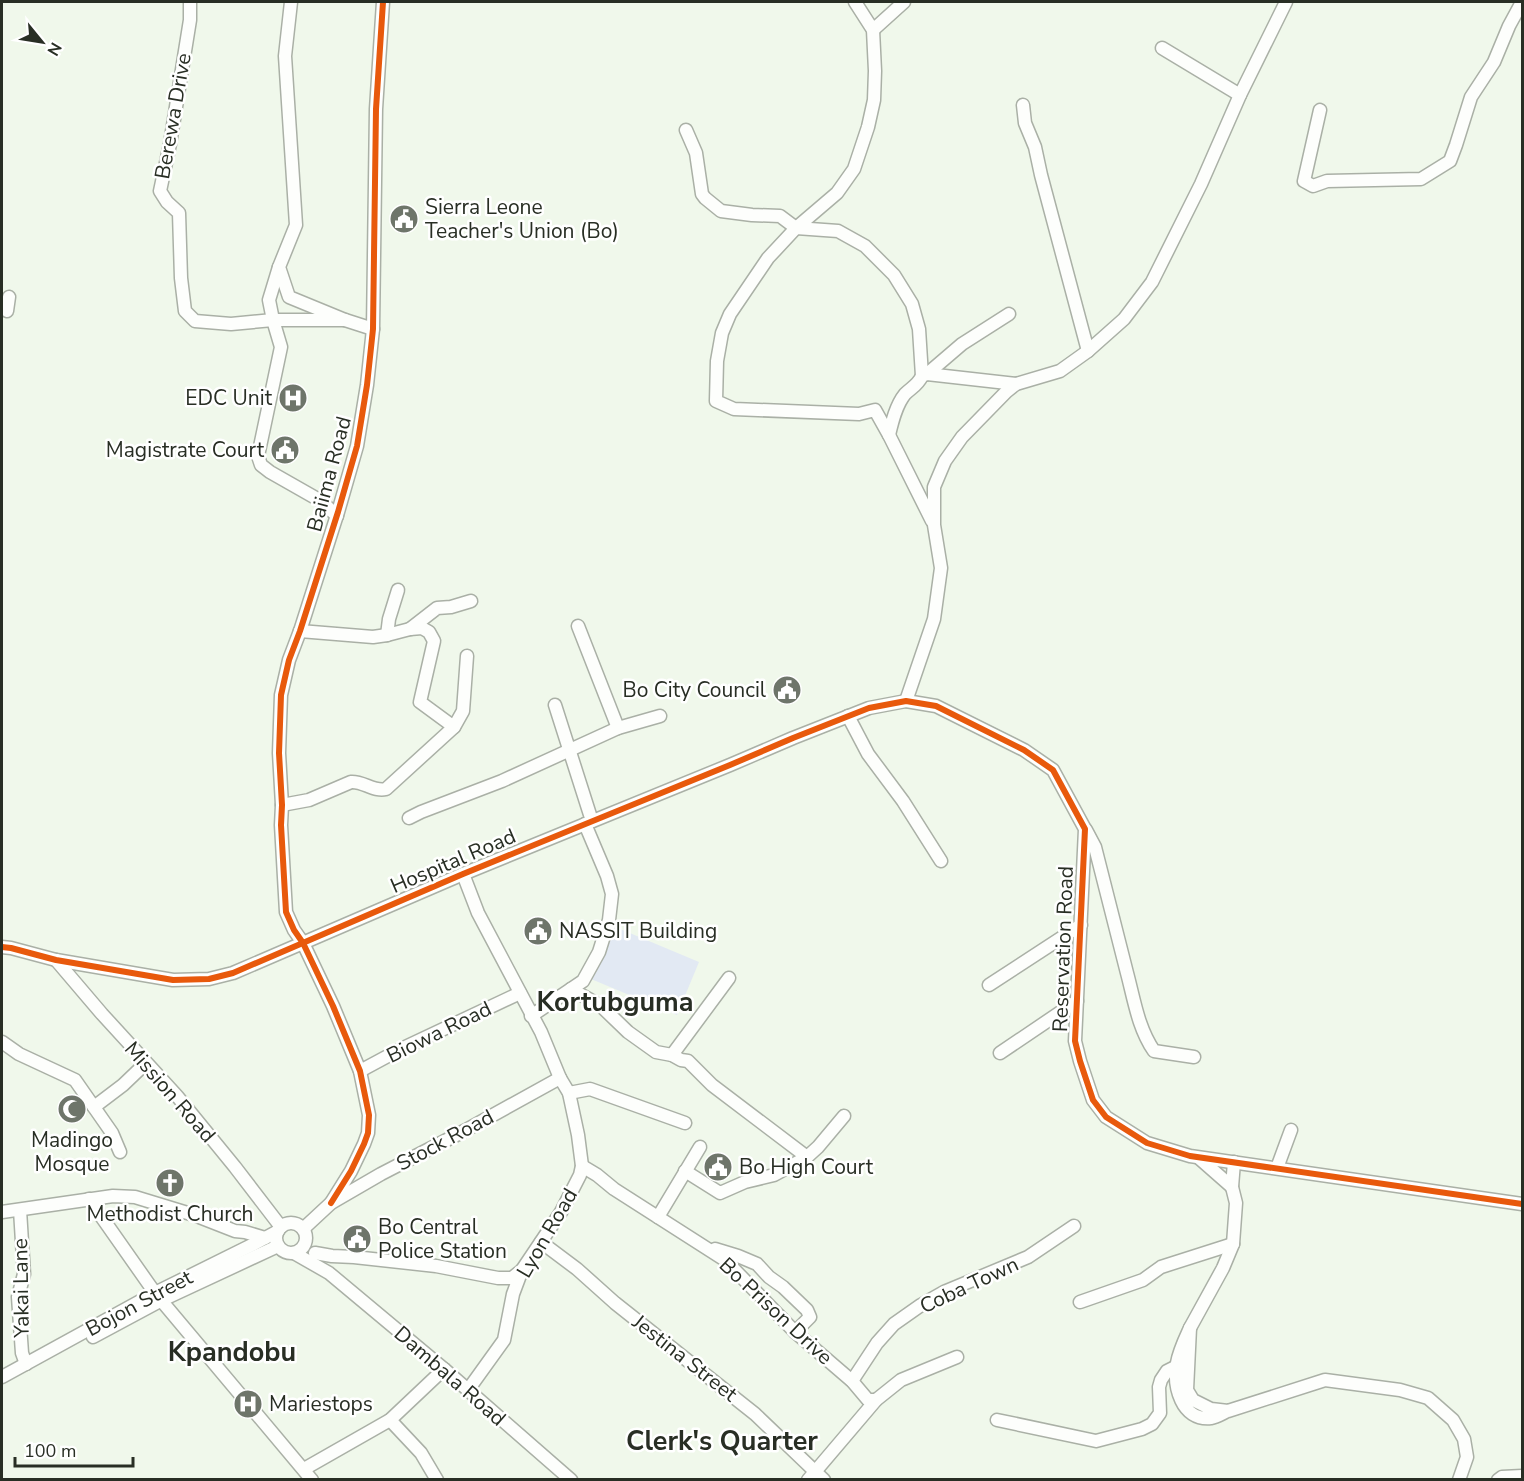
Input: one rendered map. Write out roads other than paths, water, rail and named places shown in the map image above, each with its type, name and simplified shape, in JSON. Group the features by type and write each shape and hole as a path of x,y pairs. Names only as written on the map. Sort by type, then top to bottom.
{"street":[{"name":"Berewa Drive","path":"190,2 190,20 160,191 167,202 179,213 181,278 185,311 195,321 231,324 273,320 345,320"},
{"path":"291,2 285,56 296,225 269,300 281,347 258,456 261,465 270,472 321,501 337,516"},
{"name":"Baiima Road","path":"331,1203 351,1171 364,1144 368,1133 369,1115 360,1071 333,1006 286,912 279,753 281,695 289,660 337,516 357,446 373,329 376,109 383,2"},
{"path":"855,2 873,30 875,71 874,100 854,169 837,193 796,228 768,258 730,314 722,333 717,361 716,401 734,409 859,414 874,410 934,525"},
{"path":"873,30 904,2"},
{"path":"1194,1057 1154,1051 1145,1038 1095,847 1053,770 1024,750 936,706 906,700 934,619 940,568 934,525 934,487 945,461 962,437 1006,392 1016,384 1060,370 1088,351 1124,319 1152,282 1201,184 1240,95 1286,2"},
{"path":"1320,110 1304,181 1313,186 1327,181 1421,179 1450,161 1471,96 1494,62 1522,2"},
{"path":"1162,48 1240,95"},
{"path":"1023,105 1025,123 1035,147 1088,351"},
{"path":"687,130 696,153 702,194 721,211 780,216 796,228 838,231 865,246 894,275 912,304 919,328 924,375"},
{"path":"279,267 289,297 373,329"},
{"path":"7,311 9,297"},
{"path":"889,435 894,415 904,395 924,375 962,344 1009,314"},
{"path":"924,375 1016,384"},
{"path":"387,635 389,619 398,590"},
{"path":"410,629 437,608 451,607 471,601"},
{"path":"578,626 618,728"},
{"path":"300,631 373,637 410,629 422,628 429,632 434,641 420,702 454,727"},
{"path":"282,805 309,800 351,782 358,782 380,790 386,789 454,727 463,711 467,656"},
{"name":"Hospital Road","path":"2,947 56,960 173,980 209,979 233,973 463,874 848,716 869,708 906,700"},
{"path":"531,1016 583,981 599,952 609,920 612,894 588,822 555,705"},
{"path":"409,818 502,781 618,728 660,716"},
{"path":"848,716 868,754 903,801 941,861"},
{"name":"Reservation Road","path":"1085,829 1075,1041 1093,1100 1106,1117 1147,1143 1198,1158 1522,1204"},
{"name":"Lyon Road","path":"463,874 478,913 541,1032 560,1078 569,1093 582,1166 580,1175 561,1212 522,1270 513,1294 504,1340 468,1390"},
{"path":"989,985 1081,925"},
{"name":"Mission Road","path":"56,960 177,1096 235,1167 280,1229"},
{"path":"672,1055 729,978"},
{"path":"571,989 601,1006 628,1032 657,1052 688,1061 712,1085 807,1157"},
{"name":"Biowa Road","path":"360,1071 519,993"},
{"path":"1000,1053 1077,1001"},
{"path":"2,1042 19,1054 75,1080 112,1134 120,1152"},
{"path":"94,1107 123,1085 146,1063"},
{"name":"Stock Road","path":"331,1203 560,1078"},
{"path":"569,1093 590,1089 685,1123"},
{"path":"685,1172 720,1193 745,1182 774,1174 807,1157 819,1147 844,1116"},
{"path":"1277,1168 1291,1130"},
{"path":"658,1217 700,1147"},
{"path":"1198,1158 1232,1186"},
{"path":"1234,1162 1232,1186 1236,1203 1233,1244 1179,1353 1176,1384 1185,1408 1196,1416 1213,1418 1228,1411 1325,1380 1400,1390 1428,1398 1453,1420 1464,1439 1467,1457 1459,1479"},
{"name":"Bo Prison Drive","path":"582,1166 725,1260 795,1332 852,1381 868,1400 876,1400"},
{"path":"2,1212 114,1196 135,1197 194,1215 235,1231 245,1232 267,1245"},
{"path":"89,1199 159,1297 312,1479"},
{"path":"294,1253 303,1248 304,1235 331,1203"},
{"name":"Yakai Lane","path":"20,1210 24,1274 18,1297 22,1353 26,1364"},
{"path":"280,1229 291,1223 296,1224 304,1235"},
{"name":"Coba Town","path":"852,1381 877,1343 894,1324 921,1305 944,1292 1028,1257 1074,1226"},
{"name":"Bojon Street","path":"2,1377 267,1245 280,1229"},
{"name":"Dambala Road","path":"304,1235 329,1273"},
{"name":"Jestina Street","path":"541,1242 578,1269 615,1303 755,1414 816,1477"},
{"path":"1080,1302 1143,1280 1161,1267 1233,1244"},
{"name":"Dambala Road","path":"267,1245 284,1252 294,1253 329,1273 571,1479"},
{"path":"703,1246 757,1264 783,1287 807,1310 810,1317 795,1332"},
{"path":"315,1253 436,1266 498,1278 512,1278 522,1270"},
{"path":"498,1278 513,1294"},
{"name":"Bojon Street","path":"2,1385 159,1297"},
{"path":"1190,1328 1187,1390 1193,1400 1211,1409 1228,1411"},
{"path":"816,1477 876,1400 901,1380 957,1357"},
{"path":"997,1420 1096,1441 1142,1429 1152,1424 1160,1413 1161,1380 1167,1371 1177,1366"},
{"path":"304,1469 390,1420 444,1369"},
{"path":"390,1420 421,1453 437,1479"},
{"path":"1498,1479 1522,1476"}],"place":[{"name":"Sierra Leone Teacher's Union (Bo)","path":"404,219"},
{"name":"EDC Unit","path":"293,398"},
{"name":"Magistrate Court","path":"285,450"},
{"name":"Bo City Council","path":"787,690"},
{"name":"NASSIT Building","path":"538,931"},
{"name":"Madingo Mosque","path":"72,1109"},
{"name":"Bo High Court","path":"718,1167"},
{"name":"Methodist Church","path":"170,1183"},
{"name":"Bo Central Police Station","path":"357,1239"},
{"name":"Mariestops","path":"248,1404"}],"district":[{"name":"Kortubguma","path":"615,1002"},
{"name":"Kpandobu","path":"232,1352"},
{"name":"Clerk's Quarter","path":"722,1441"}]}
